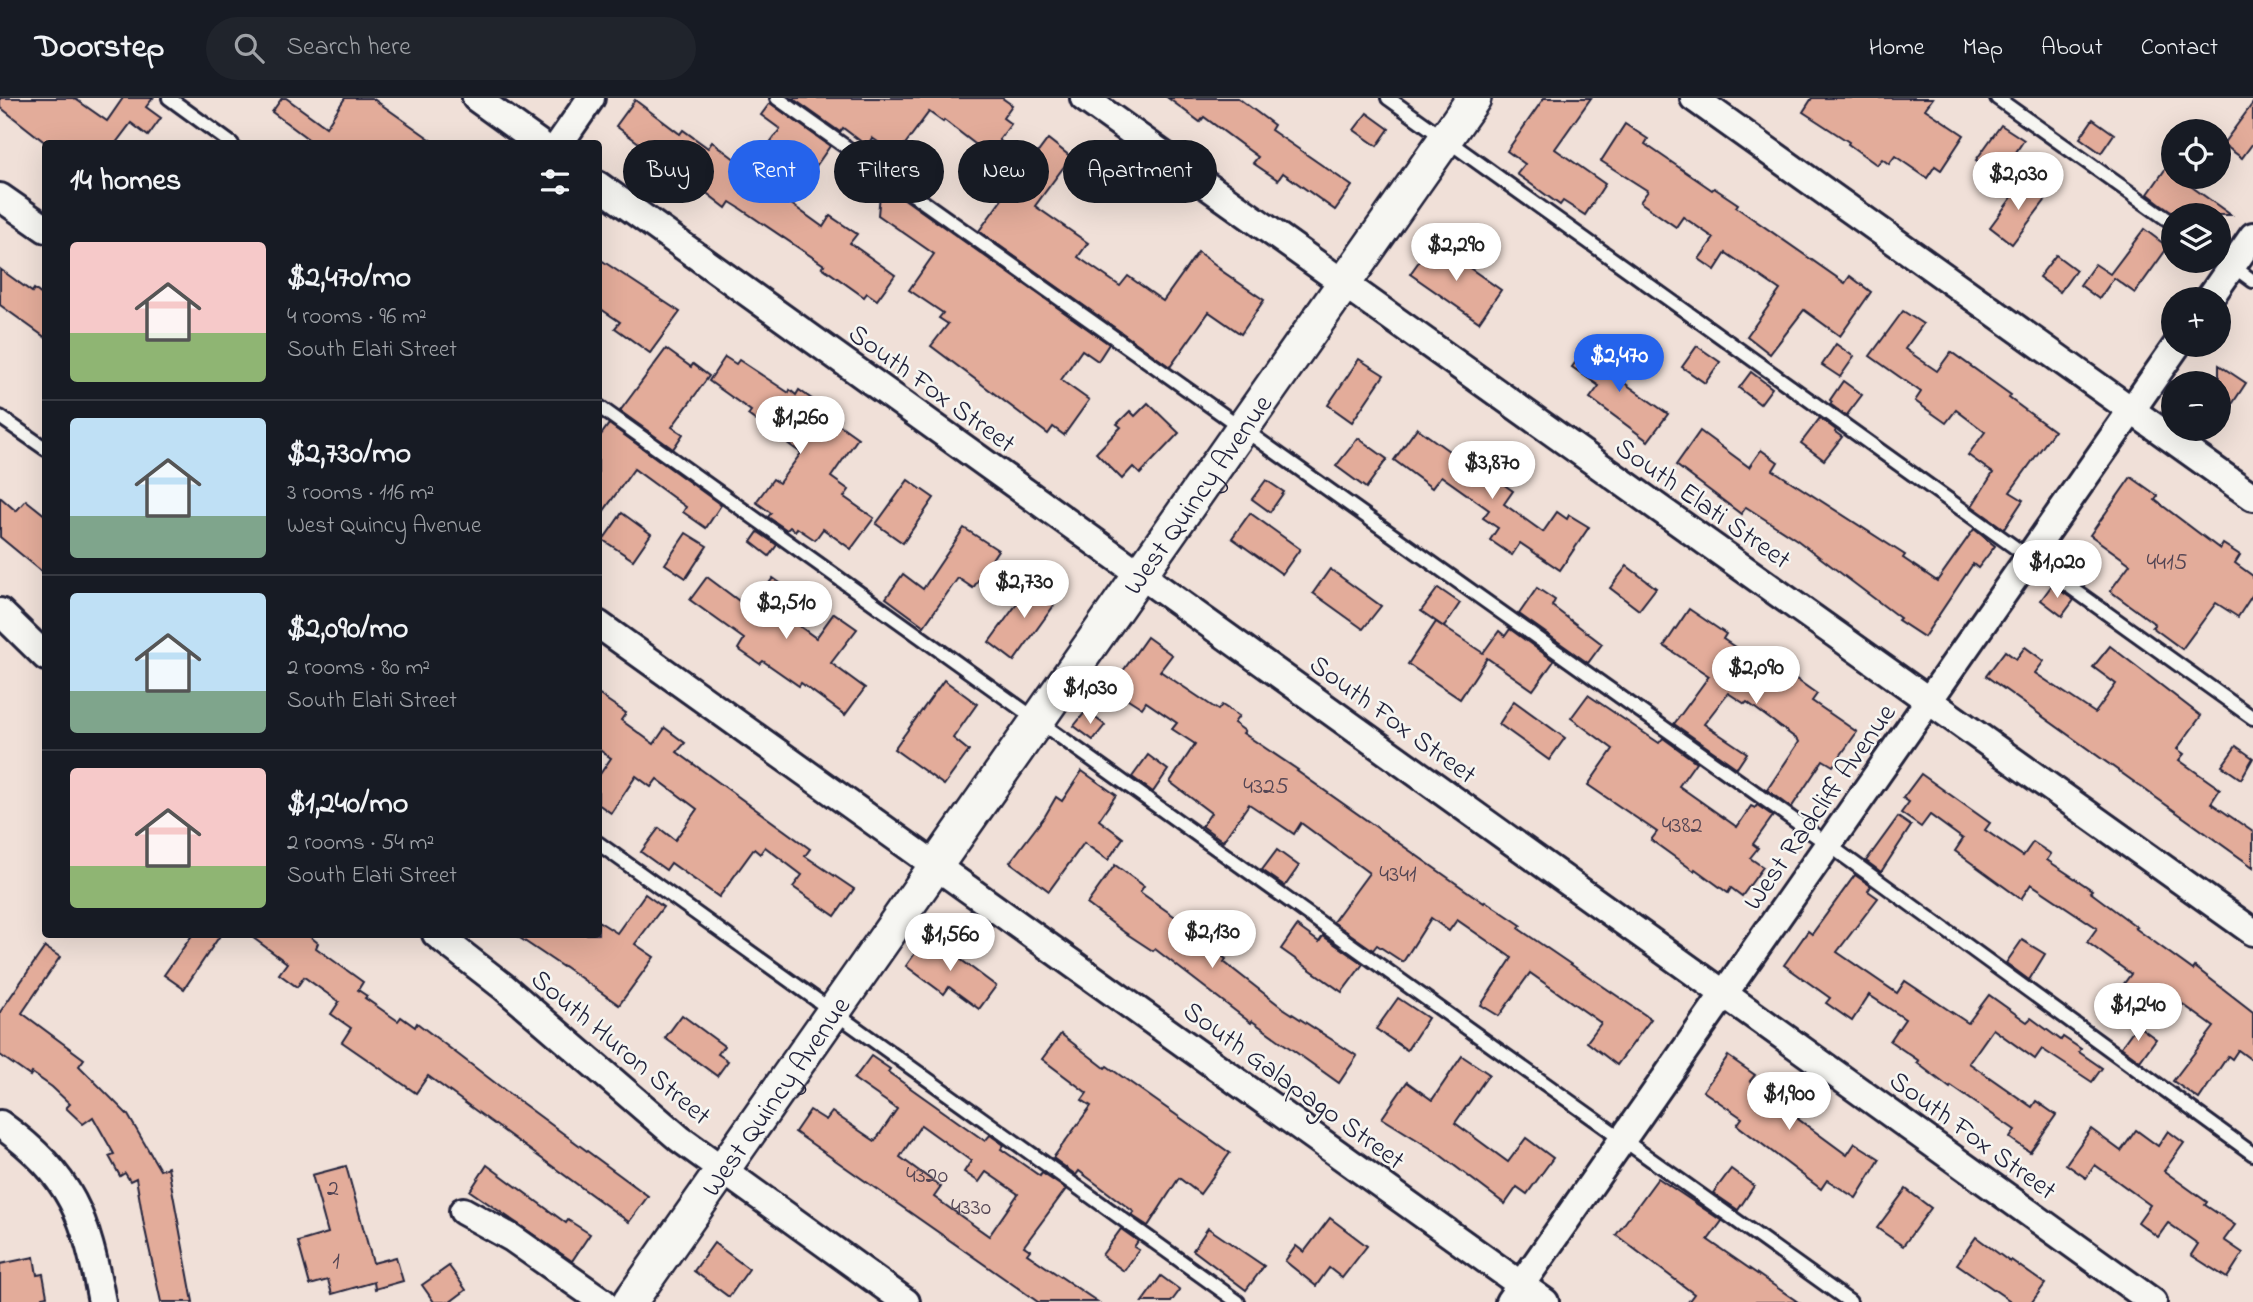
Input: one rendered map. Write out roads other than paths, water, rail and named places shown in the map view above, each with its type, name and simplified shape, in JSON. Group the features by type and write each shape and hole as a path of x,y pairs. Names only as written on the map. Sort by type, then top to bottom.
{"street":[{"path":"476,98 534,140"},
{"path":"562,140 591,98"},
{"name":"South Elati Street","path":"1084,98 2253,932"},
{"name":"West Quincy Avenue","path":"630,1302 1474,98"},
{"path":"1694,98 2253,497"},
{"name":"South Fox Street","path":"602,189 2152,1302"},
{"path":"0,197 42,226"},
{"path":"2219,287 2235,268 2253,236"},
{"name":"West Radcliff Avenue","path":"1515,1293 2169,357"},
{"path":"0,612 42,653"},
{"name":"South Galapago Street","path":"602,627 936,865 1515,1293 1545,1302"},
{"name":"South Huron Street","path":"441,938 514,996 645,1110 722,1170 906,1302"},
{"path":"0,1124 42,1159 72,1200 84,1223 91,1245 102,1302"},
{"path":"463,1211 512,1238 603,1302"}],"lane":[{"path":"169,98 227,140"},
{"path":"777,98 1829,845 2253,1154"},
{"path":"1388,98 2253,718"},
{"path":"1997,98 2161,215"},
{"path":"602,409 1850,1302"},
{"path":"0,417 42,446"},
{"path":"602,846 1238,1302"}]}
